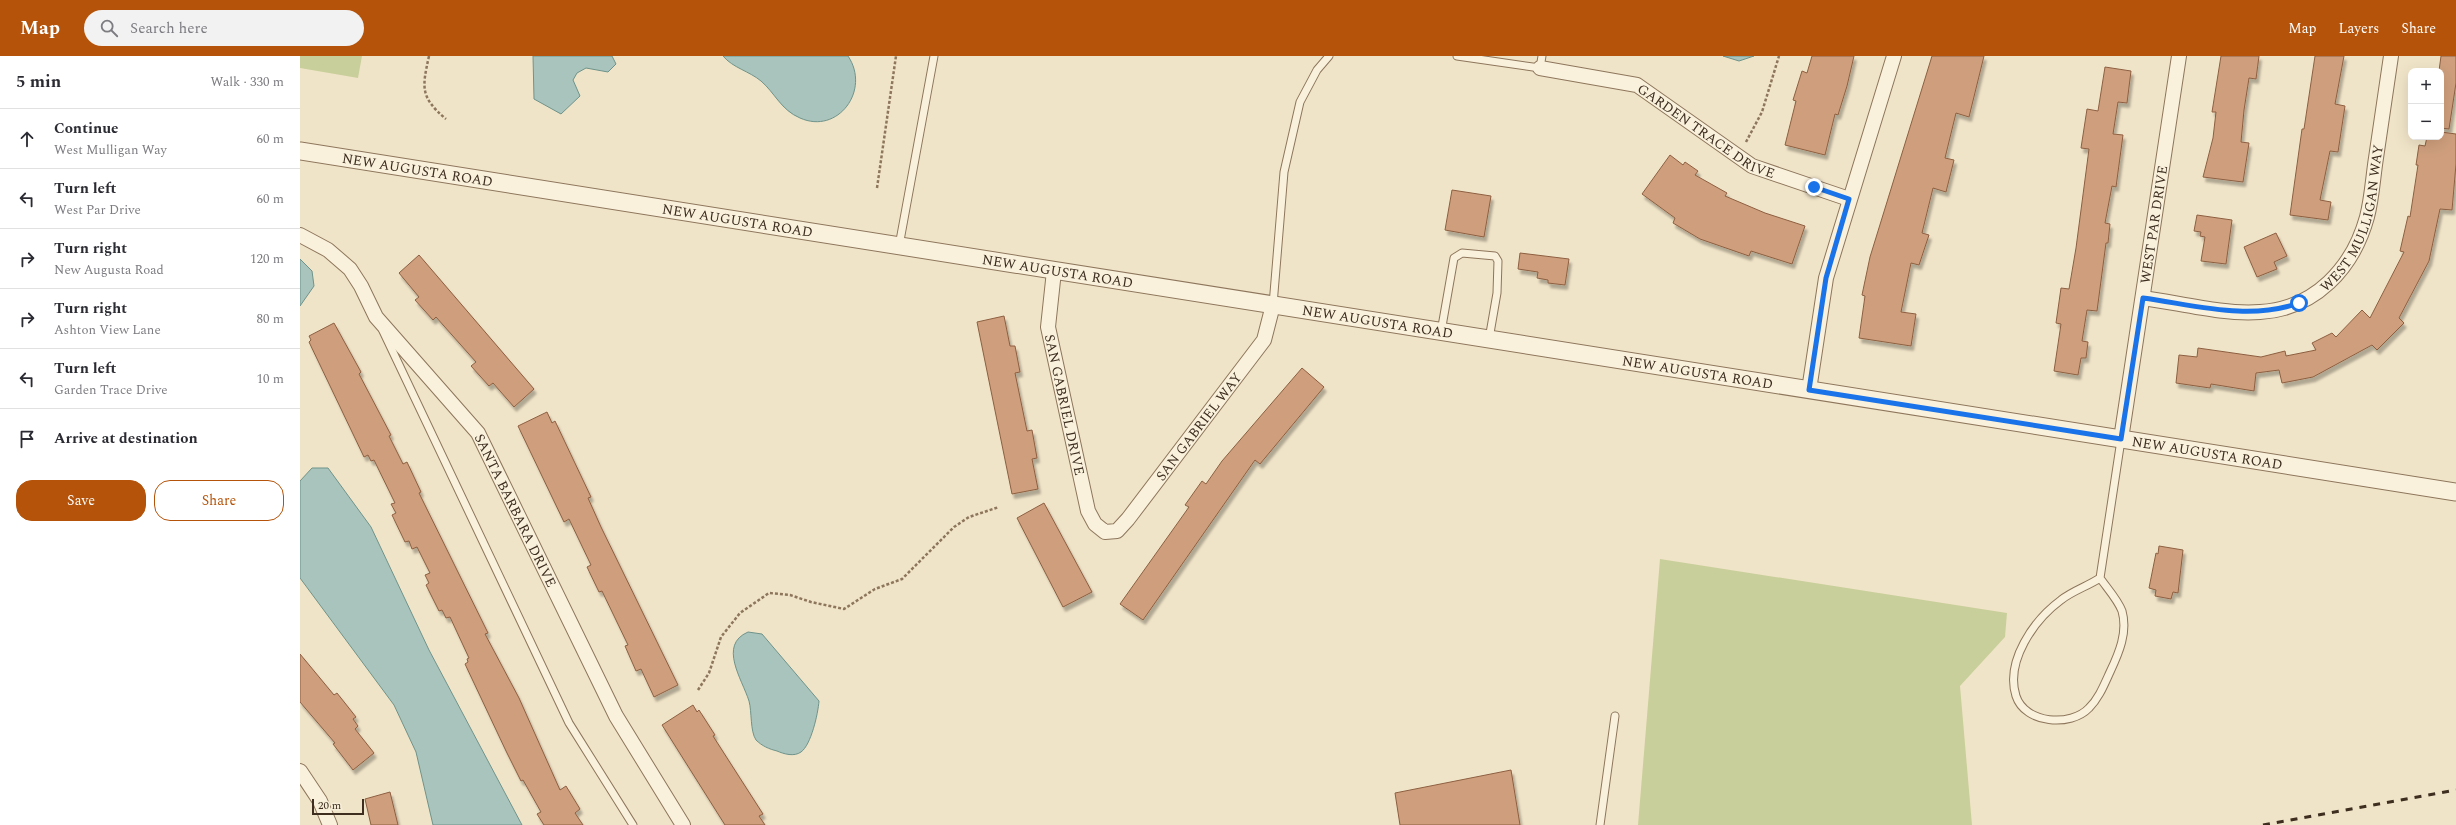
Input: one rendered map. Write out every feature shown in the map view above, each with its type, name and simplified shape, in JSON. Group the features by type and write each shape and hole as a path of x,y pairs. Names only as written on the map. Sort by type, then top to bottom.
{"street":[{"path":"1809,390 1826,278 1894,56"},
{"name":"WEST PAR DRIVE","path":"2121,439 2179,56"},
{"name":"WEST MULLIGAN WAY","path":"2143,298 2239,312 2271,311 2299,303 2312,296 2336,277 2357,249 2367,217 2391,56"},
{"name":"GARDEN TRACE DRIVE","path":"1541,62 1638,85 1752,166 1849,199"},
{"name":"NEW AUGUSTA ROAD","path":"300,151 2456,492"},
{"name":"SANTA BARBARA DRIVE","path":"300,235 328,250 350,269 361,286 376,317 478,433 616,716 683,825"},
{"name":"SAN GABRIEL DRIVE","path":"1054,271 1048,327 1088,511 1095,524 1105,532"},
{"name":"SAN GABRIEL WAY","path":"1105,532 1117,531 1128,519 1264,340 1273,305"},
{"path":"300,771 312,786 330,825"}],"lane":[{"path":"899,246 934,56"},
{"path":"1273,305 1284,172 1300,102 1317,70 1329,56"},
{"path":"1457,56 1541,62"},
{"path":"1441,332 1454,258 1462,253 1495,256 1498,261 1497,293 1489,340"},
{"path":"376,317 569,723 633,825"},
{"path":"2100,578 2061,600 2036,625 2019,649 2015,674 2016,697 2024,708 2038,717 2059,721 2073,718 2088,709 2100,693 2117,656 2124,632 2122,610 2100,578 2121,439"},
{"path":"1600,825 1615,716"}],"path":[{"path":"429,56 424,78 425,92 430,105 446,119"},
{"path":"877,188 896,56"},
{"path":"1746,142 1762,112 1779,56"},
{"path":"698,690 709,673 721,637 740,613 769,593 790,595 811,602 844,609 875,589 902,579 954,527 969,517 999,507"}],"green space":[{"path":"300,56 362,56 358,78 300,68"},
{"path":"1660,559 2007,613 2005,637 1960,686 1972,825 1638,825"}],"water":[{"path":"533,56 612,56 616,64 608,72 586,68 577,73 573,80 580,96 561,114 534,99"},
{"path":"723,56 848,56 854,69 856,82 853,95 847,106 838,115 827,120 814,122 800,118 788,111 761,81 731,64"},
{"path":"1723,56 1754,56 1739,61"},
{"path":"300,259 312,271 314,286 300,306"},
{"path":"312,468 328,468 371,527 429,650 522,825 433,825 416,752 394,705 300,578 300,481"},
{"path":"748,632 762,634 819,701 816,721 811,736 805,748 798,754 786,754 763,746 754,736 749,701 738,673 733,654 735,645 739,638"}],"building":[{"path":"1812,56 1854,56 1838,115 1835,114 1825,155 1785,145 1796,101 1793,100 1802,71 1807,73"},
{"path":"1932,56 1984,56 1969,117 1956,113 1945,158 1954,160 1946,192 1933,188 1922,233 1929,235 1919,265 1911,263 1901,312 1916,314 1911,346 1859,338 1865,296 1862,295 1870,257"},
{"path":"2221,56 2259,56 2256,79 2249,78 2244,110 2241,142 2249,143 2243,182 2203,177 2213,138 2216,112 2212,112"},
{"path":"2315,56 2344,56 2335,104 2345,106 2338,152 2330,151 2320,200 2331,202 2328,220 2290,215 2302,129 2304,129"},
{"path":"2441,56 2456,56 2456,83 2449,129 2444,128 2444,68 2439,68"},
{"path":"2105,67 2131,71 2127,103 2118,102 2113,134 2123,135 2116,187 2112,186 2105,223 2110,224 2097,311 2087,310 2082,341 2088,342 2086,358 2081,358 2078,375 2054,371 2061,324 2056,323 2061,288 2069,289 2076,248 2089,149 2081,148 2087,109 2098,111"},
{"path":"2444,132 2456,134 2456,164 2452,210 2440,209 2429,261 2399,318 2404,323 2377,350 2372,345 2313,377 2282,383 2279,370 2256,373 2254,391 2211,384 2210,388 2176,383 2179,355 2197,357 2198,348 2261,357 2285,351 2286,356 2316,350 2312,343 2332,333 2336,337 2362,310 2370,318 2404,252 2400,251 2408,216 2410,217 2418,165 2416,165 2419,145 2425,146 2426,140 2444,140"},
{"path":"1670,155 1683,165 1685,162 1698,171 1695,175 1727,193 1725,196 1765,213 1805,226 1792,264 1751,251 1749,256 1700,239 1673,223 1675,218 1642,194"},
{"path":"1452,190 1491,196 1484,237 1445,230"},
{"path":"2197,215 2232,220 2226,264 2201,261 2205,237 2200,236 2201,232 2194,231"},
{"path":"2276,233 2287,256 2274,262 2277,269 2257,277 2244,247"},
{"path":"1520,253 1569,259 1565,285 1548,283 1548,280 1537,278 1538,272 1518,269"},
{"path":"419,255 534,389 514,407 493,383 489,386 471,366 476,362 436,317 433,320 415,300 419,297 399,273"},
{"path":"1004,316 1010,346 1015,346 1020,372 1015,373 1027,431 1032,430 1037,458 1032,459 1038,489 1012,494 977,322"},
{"path":"334,323 361,372 359,374 391,435 389,436 403,464 407,462 421,492 419,493 488,633 485,634 519,698 560,790 566,786 580,809 575,813 583,825 544,825 537,814 541,812 523,780 521,781 465,664 468,662 467,659 469,658 450,617 446,618 442,610 439,611 426,585 429,583 425,575 430,573 417,547 412,549 409,541 405,542 392,515 396,513 391,504 395,503 374,460 371,461 368,455 364,457 309,342 311,340 309,336"},
{"path":"1302,368 1324,387 1260,464 1255,460 1143,620 1120,604 1189,507 1185,505 1202,481 1206,484 1222,461"},
{"path":"547,412 552,423 555,421 591,497 588,498 601,527 678,685 654,697 641,669 636,671 625,646 628,645 602,591 599,592 587,567 591,565 569,519 564,522 518,426"},
{"path":"1044,503 1092,592 1063,607 1017,518"},
{"path":"2159,546 2183,550 2178,593 2173,592 2171,599 2155,596 2156,590 2149,588 2156,553 2158,554"},
{"path":"300,654 334,695 337,693 356,717 353,719 358,726 355,729 374,753 353,770 333,744 335,743 300,702"},
{"path":"693,705 697,712 699,710 715,735 713,736 763,814 759,816 765,825 725,825 662,725"},
{"path":"1511,770 1520,825 1400,825 1395,793"},
{"path":"390,792 398,825 371,825 365,799"}],"railway":[{"path":"2263,825 2456,790"}],"route":[{"path":"1814,187 1849,199 1826,278 1809,390 2121,439 2143,298 2249,313 2271,311 2299,303"}]}
